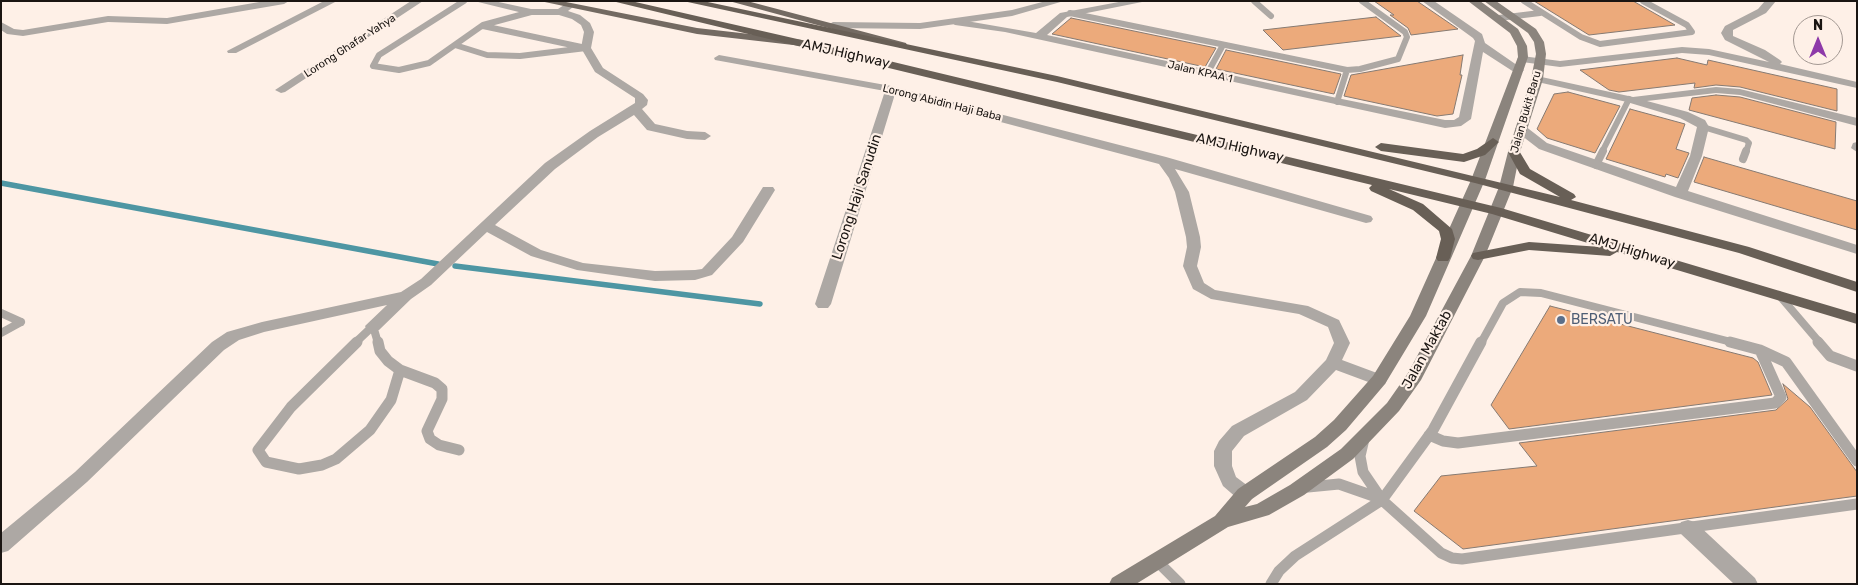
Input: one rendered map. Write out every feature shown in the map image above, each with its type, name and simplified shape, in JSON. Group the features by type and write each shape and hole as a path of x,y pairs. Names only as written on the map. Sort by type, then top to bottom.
{"highway":[{"name":"AMJ Highway","path":"617,1 806,44 1496,210 1857,319"},
{"name":"AMJ Highway","path":"688,1 1057,79 1478,180 1744,250 1857,287"},
{"path":"1230,120 1448,158 1474,156 1493,142"},
{"path":"1514,152 1525,171 1537,180 1603,213"},
{"path":"1334,170 1398,198 1433,217 1445,228 1448,239 1443,258"},
{"path":"1478,256 1529,246 1652,257"}],"main road":[{"path":"545,1 564,9 714,34 806,44"},
{"path":"734,1 833,25 924,51"},
{"name":"Jalan Bukit Baru","path":"1489,1 1514,16 1532,31 1539,42 1540,62 1537,79 1514,152 1506,187 1496,210"},
{"name":"Jalan Bukit Baru","path":"1467,203 1493,142 1520,64 1522,46 1514,31 1499,18 1474,2"},
{"name":"Jalan Maktab","path":"1222,521 1244,494 1321,442 1340,425 1379,380 1418,316 1467,203"},
{"name":"Jalan Maktab","path":"1119,584 1222,521 1262,510 1297,490 1347,454 1393,407 1415,376 1478,256 1496,210"}],"street":[{"path":"1,25 12,32 23,33 108,19 167,21 284,1"},
{"path":"232,52 332,1"},
{"name":"Lorong Ghafar Yahya","path":"281,90 418,1"},
{"path":"373,326 406,296 426,282 550,166 594,134 636,110 641,105 642,100 639,96 599,70 586,48 589,32 585,24 564,9 531,12 479,1"},
{"path":"833,25 911,26 955,22 1012,13 1059,1"},
{"path":"1039,36 1054,22 1070,14 1142,1"},
{"path":"1427,1 1478,36 1480,45 1520,64 1540,62 1577,64 1682,50 1709,52 1781,66 1857,85"},
{"path":"1772,1 1762,11 1729,28 1726,33 1729,38 1761,52 1781,66"},
{"name":"Jalan KPAA 1","path":"955,22 1039,36 1206,74 1445,124 1457,123 1465,119 1480,45"},
{"name":"Lorong Abidin Haji Baba","path":"719,58 891,90 1162,160 1366,219"},
{"path":"1537,79 1629,99 1695,118 1703,127 1696,156 1680,194"},
{"name":"Lorong Haji Sanudin","path":"823,304 891,90"},
{"path":"1629,99 1716,90 1740,92 1857,122"},
{"path":"636,110 651,127 705,136"},
{"path":"1521,128 1542,146 1596,166 1857,250"},
{"path":"1162,160 1175,177 1182,192 1193,237 1194,247 1190,266 1198,286 1218,295 1302,310 1334,324 1342,343 1333,363 1301,396 1238,431 1228,441 1223,451 1222,466 1229,481 1244,494"},
{"path":"486,226 536,253 582,267 655,276 695,275 707,272 738,239 768,190"},
{"path":"1,545 81,477 218,346 233,336 262,327 406,296"},
{"path":"1333,363 1379,380"},
{"path":"1688,528 1748,584"}],"lane":[{"path":"464,1 379,55 373,66 399,70 429,63 483,26 531,12"},
{"path":"1254,1 1271,16"},
{"path":"1070,14 1347,70 1360,69 1398,59 1408,37 1405,32 1362,1"},
{"path":"1524,1 1580,37 1600,44 1692,32 1687,26 1643,1"},
{"path":"1499,18 1540,13"},
{"path":"483,26 586,48"},
{"path":"455,45 488,55 520,56 586,48"},
{"path":"1206,74 1223,46"},
{"path":"1337,102 1347,70"},
{"path":"1596,166 1629,99"},
{"path":"1703,127 1746,140 1749,143 1743,159"},
{"path":"1271,584 1279,571 1295,556 1382,500 1429,435 1503,303 1520,292 1541,293 1760,350 1786,362 1857,461"},
{"path":"1779,295 1830,356 1857,366"},
{"path":"1,313 21,322 1,333"},
{"path":"400,370 391,400 370,430 336,459 322,465 299,469 266,462 258,450 291,407 373,326 380,351 388,361 400,370 434,383 442,389 442,399 427,431 430,439 439,445 459,450"},
{"path":"1429,435 1443,441 1458,443 1775,403 1782,397 1760,350"},
{"path":"1365,436 1360,456 1363,472 1382,500 1441,553 1462,559 1857,504"},
{"path":"1297,490 1321,484 1339,484 1382,500"},
{"path":"1157,561 1180,584"}],"building":[{"path":"1374,1 1417,1 1458,29 1411,35 1408,28 1390,15 1394,15"},
{"path":"1534,1 1633,1 1675,25 1589,35"},
{"path":"1376,17 1401,36 1283,50 1263,30"},
{"path":"1071,18 1216,48 1205,67 1052,34"},
{"path":"1226,50 1341,74 1334,94 1216,69"},
{"path":"1463,55 1460,75 1462,75 1453,114 1437,116 1344,96 1351,75"},
{"path":"1677,58 1707,65 1708,60 1837,89 1837,111 1740,87 1716,85 1694,88 1695,83 1619,92 1609,90 1580,70"},
{"path":"1568,92 1620,106 1595,153 1547,138 1537,129 1554,94"},
{"path":"1716,95 1740,97 1836,122 1835,149 1689,110 1692,98"},
{"path":"1630,109 1685,124 1676,149 1689,153 1678,178 1666,174 1665,177 1606,159"},
{"path":"1704,157 1857,201 1857,230 1694,182"},
{"path":"1550,306 1753,358 1758,362 1772,395 1509,429 1491,405"},
{"path":"1783,384 1810,407 1857,472 1857,496 1463,549 1414,511 1441,476 1537,466 1519,443 1776,410 1788,399"}],"waterway":[{"path":"1,183 438,264"},
{"path":"455,266 760,304"}],"place":[{"name":"BERSATU","path":"1561,320"}]}
